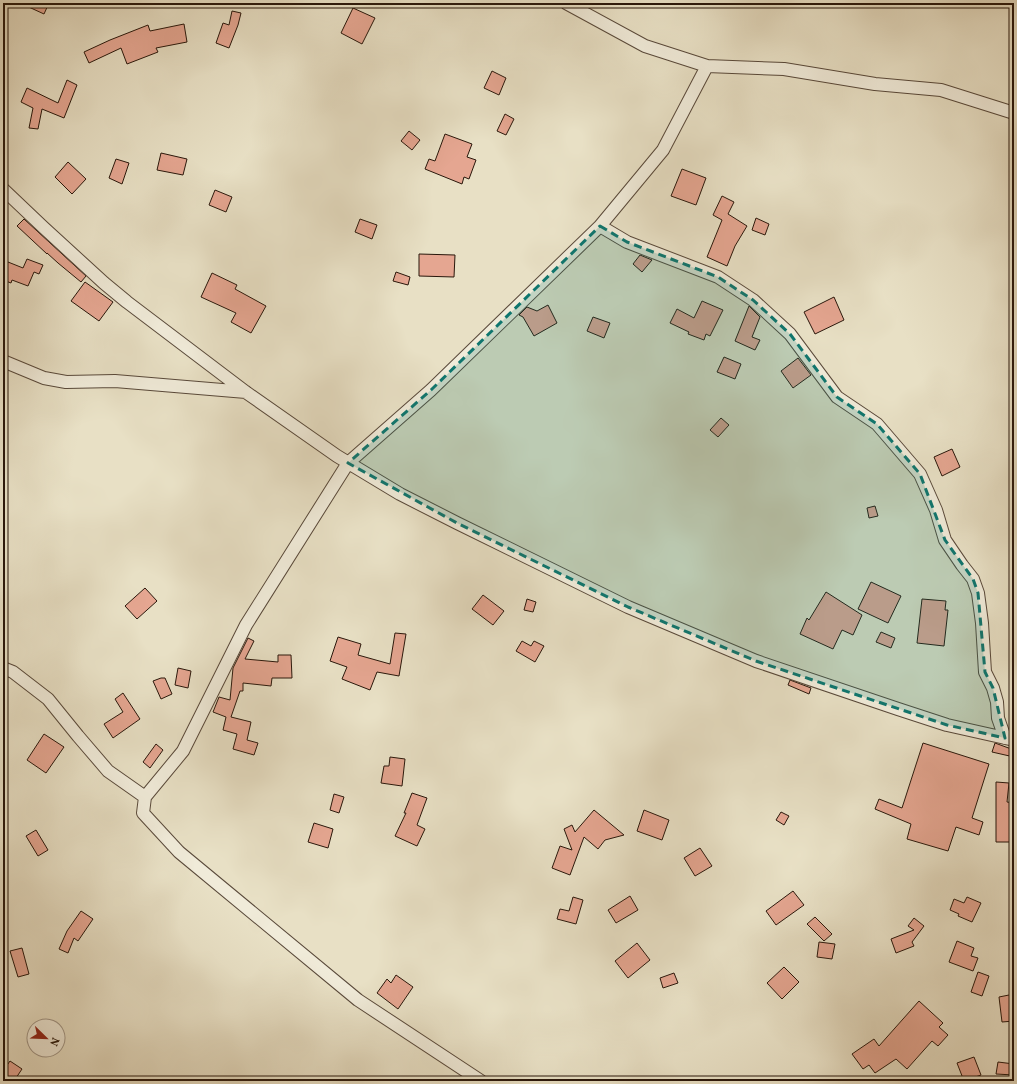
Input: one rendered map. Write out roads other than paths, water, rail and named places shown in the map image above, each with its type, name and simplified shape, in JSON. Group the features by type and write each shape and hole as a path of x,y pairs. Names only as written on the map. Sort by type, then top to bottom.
{"street":[{"path":"566,3 645,46 707,66 784,69 875,84 941,90 1014,113"},
{"path":"481,1081 358,1000 179,852 143,813 145,797 183,751 246,625 348,463 431,390 600,226 663,150 707,66"},
{"path":"3,189 104,283 127,302 247,393 337,456 400,494 628,607 756,661 947,725 1009,739"},
{"path":"600,226 627,242 718,277 753,300 790,334 837,397 877,424 920,474 936,510 945,540 973,579 978,593 982,623 985,672 993,688 997,702 998,718 1009,739"},
{"path":"3,361 44,378 66,382 114,381 247,393"},
{"path":"3,668 13,672 48,699 108,771 145,797"}]}
